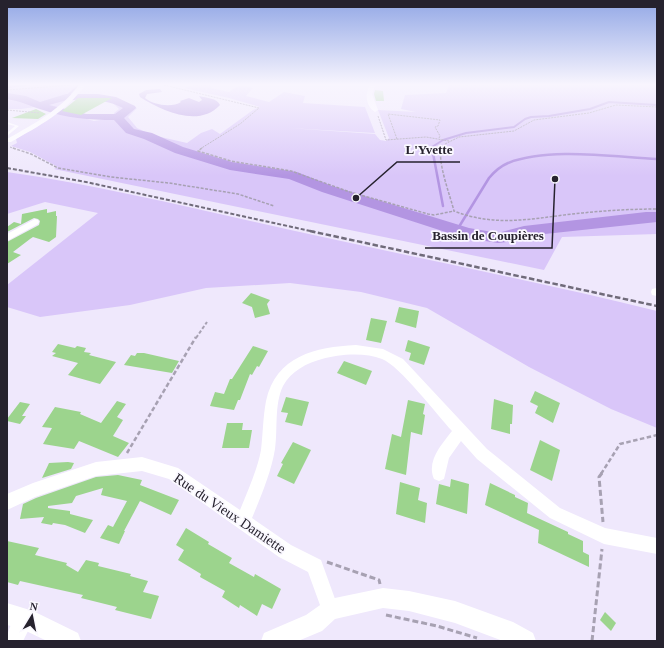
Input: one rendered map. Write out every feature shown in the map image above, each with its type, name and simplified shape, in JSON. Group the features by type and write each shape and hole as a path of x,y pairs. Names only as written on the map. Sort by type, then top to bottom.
{"street":[{"path":"7,142 52,115"},
{"path":"7,238 35,222"},
{"path":"243,521 266,460 270,437 271,404 279,382 291,368 316,355 334,351 356,349 384,354 399,363 482,454 555,513 604,536 657,546"},
{"path":"439,474 442,454 460,431"},
{"name":"Rue du Vieux Damiette","path":"7,502 33,490 96,469 142,464 174,473 285,551 315,566 330,610"},
{"path":"272,641 314,623 330,610 383,598 408,601 455,612 505,630 525,641"},
{"path":"13,641 16,616 70,641"}],"lane":[{"path":"7,123 17,126 7,142"}],"path":[{"path":"250,115 240,124 198,151 231,161 291,171 350,192 428,214 434,215 454,211 470,218 487,222 512,221 601,211 657,209"},
{"path":"377,115 386,140 426,137 439,138 449,141"},
{"path":"388,115 397,139"},
{"path":"399,115 440,120 438,126 435,127 440,136 439,138"},
{"path":"454,211 442,167 440,152 441,148 449,141 470,135 514,131 534,120 566,115"},
{"path":"7,142 58,168 111,177 170,183 238,194 274,206"},
{"path":"119,466 206,322"}],"shaded area":[{"path":"52,115 74,115 94,121 113,118 114,115 130,115 128,117 137,128 152,135 187,143 201,133 212,129 220,134 246,115 368,115 375,133 288,128 375,134 380,140 386,141 389,138 380,115 657,115 657,234 562,237 544,270 54,169 58,167 30,152 11,146 17,143 16,139"},
{"path":"7,172 124,193 657,311 657,428 611,409 529,367 427,308 361,292 290,283 206,288 130,305 40,317 7,307 7,285 98,213 45,202 7,214"}],"building":[{"path":"19,115 44,115 38,119 12,118"},
{"path":"47,209 47,213 56,211 56,237 49,242 33,237 13,252 21,255 7,264 7,242 39,225 40,221 34,218 7,232 7,227 14,222 21,224 22,214"},
{"path":"251,293 270,300 267,304 270,314 255,318 252,307 242,303"},
{"path":"399,307 419,311 416,328 395,322"},
{"path":"371,318 387,321 381,343 366,340"},
{"path":"408,340 430,347 424,365 409,360 411,353 405,351"},
{"path":"58,344 75,348 77,346 86,348 84,352 91,353 89,355 116,362 100,384 68,375 78,363 52,356 56,353 52,352"},
{"path":"253,346 268,351 259,367 257,366 252,375 250,374 240,400 238,400 234,410 210,406 215,392 224,394 230,379 232,379"},
{"path":"137,353 144,353 179,361 172,373 124,365 131,355 135,356"},
{"path":"344,361 372,371 366,385 337,373"},
{"path":"535,391 560,403 553,423 535,413 538,406 530,402"},
{"path":"286,397 309,402 302,426 285,422 288,413 281,412"},
{"path":"494,399 513,405 510,434 491,429"},
{"path":"408,400 425,404 423,414 425,415 422,435 411,432 406,475 385,469 392,434 401,437"},
{"path":"117,401 126,404 117,417 123,420 113,436 129,443 118,457 79,441 74,449 43,444 52,428 42,427 55,407 81,412 80,414 101,423"},
{"path":"20,402 30,404 22,416 26,416 20,424 7,421 7,419"},
{"path":"227,423 243,423 242,430 252,430 249,448 222,448"},
{"path":"540,440 560,450 552,481 530,470"},
{"path":"293,442 311,450 294,484 277,476 283,464 281,463"},
{"path":"49,463 74,463 71,469 42,478"},
{"path":"118,475 142,480 140,485 179,500 171,515 140,501 124,531 119,544 100,538 108,525 113,527 127,501 101,495 103,488 76,496 72,503 48,506 48,508 70,511 70,514 93,520 85,533 65,525 41,523 44,517 20,519 23,504 36,498 96,477"},
{"path":"451,479 469,484 467,514 436,504 439,484 450,487"},
{"path":"400,482 420,488 418,500 427,503 425,523 396,514"},
{"path":"490,483 528,503 527,513 568,532 568,534 583,541 583,552 589,555 589,567 538,543 539,530 485,505"},
{"path":"186,528 209,542 208,544 232,558 229,563 254,577 255,574 281,589 272,609 262,604 257,616 240,605 239,608 222,597 225,591 200,577 201,574 178,560 184,550 176,545"},
{"path":"7,541 39,548 35,555 67,563 66,565 78,572 86,560 99,563 98,566 131,574 130,576 148,581 143,592 159,596 151,619 115,610 117,607 81,598 83,595 20,581 18,585 7,582"},
{"path":"605,612 616,623 611,631 600,620"}],"waterway":[{"path":"78,115 86,117 117,117"},
{"path":"432,148 443,140 466,133 514,127 525,119 531,117 553,115"},
{"path":"117,117 130,131 148,136 179,150 230,166 292,175 327,189 467,233 498,238 507,237 524,231 657,217"},
{"path":"432,148 443,206"},
{"path":"457,230 489,178 498,169 508,163 524,158 562,154 657,159"}],"railway":[{"path":"7,168 86,182 315,232"},
{"path":"310,231 657,306"}],"place":[{"name":"Bassin de Coupières","path":"555,179"},
{"name":"L'Yvette","path":"356,198"}]}
